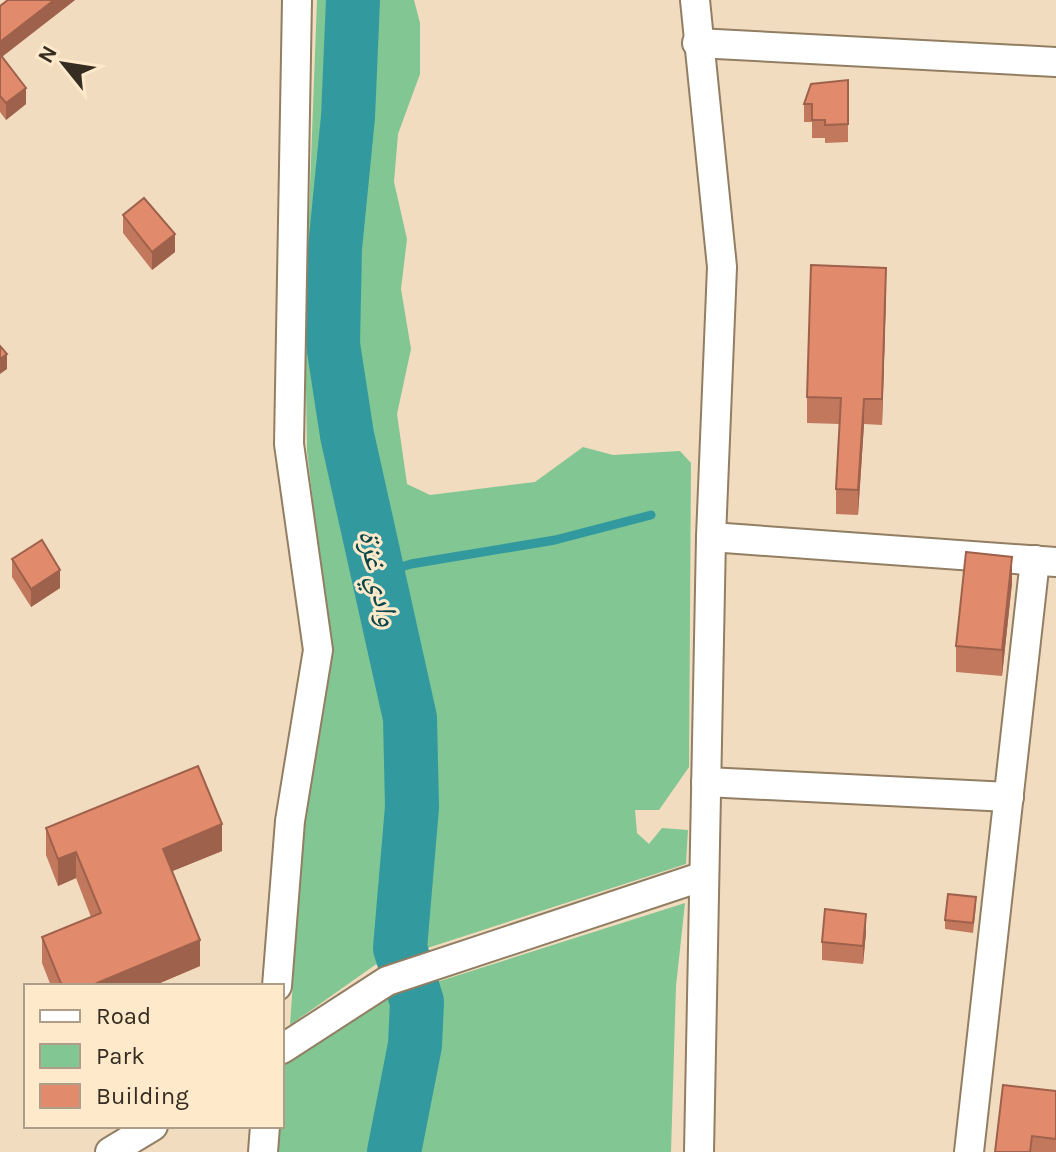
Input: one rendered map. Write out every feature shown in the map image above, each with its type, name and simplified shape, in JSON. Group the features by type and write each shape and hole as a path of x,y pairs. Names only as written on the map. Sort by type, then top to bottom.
{"street":[{"path":"277,984 290,821 318,650 289,444 297,0"},
{"path":"695,0 722,267 711,537 699,1152"},
{"path":"697,43 1056,62"},
{"path":"711,537 1045,561 1009,797 969,1152"},
{"path":"706,782 1009,797"},
{"path":"284,1048 387,981 704,876"},
{"path":"110,1152 150,1128"},
{"path":"263,1152 265,1128"}],"green space":[{"path":"317,0 414,0 420,23 420,74 398,134 394,182 407,239 401,289 411,349 397,414 407,484 430,495 535,482 583,447 613,455 680,451 691,463 689,767 659,810 635,810 637,833 649,844 662,828 688,830 686,864 375,965 290,1025 304,825 330,648 307,451 305,321"},
{"path":"685,903 676,986 671,1152 275,1152 277,1128 284,1128 284,1063 393,996"}],"building":[{"path":"8,0 54,0 0,42 0,6"},
{"path":"0,54 26,88 6,103 0,96"},
{"path":"848,80 848,124 825,125 825,120 812,120 812,104 804,104 811,84"},
{"path":"144,198 175,234 152,252 123,215"},
{"path":"811,265 886,268 882,399 864,399 858,490 836,489 841,398 807,397"},
{"path":"0,346 7,354 0,359"},
{"path":"42,540 60,570 31,589 12,559"},
{"path":"966,552 1012,557 1002,650 956,646"},
{"path":"198,766 222,824 163,849 200,940 95,984 61,984 42,937 101,913 76,852 58,859 46,828"},
{"path":"948,894 976,897 973,923 945,920"},
{"path":"825,909 866,914 863,946 822,942"},
{"path":"1003,1085 1056,1091 1056,1139 1032,1136 1030,1152 995,1152"}],"waterway":[{"name":"وادي غزة","path":"353,0 348,117 335,248 333,344 347,435 410,718 412,807 400,948 417,1002 415,1045 394,1152"},
{"path":"378,574 411,564 555,540 651,515"}]}
